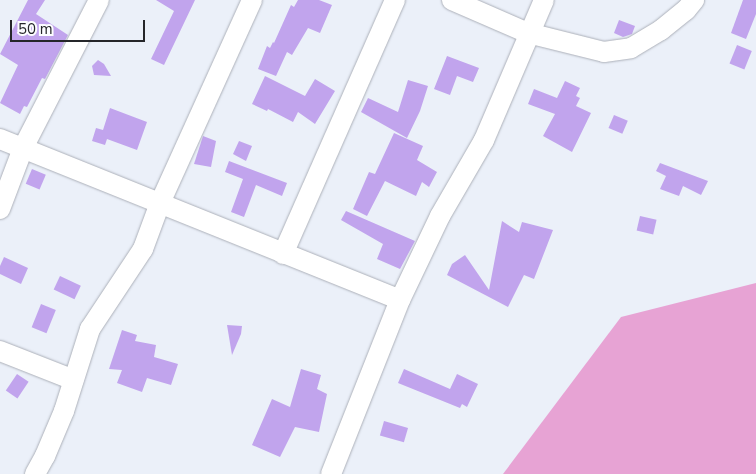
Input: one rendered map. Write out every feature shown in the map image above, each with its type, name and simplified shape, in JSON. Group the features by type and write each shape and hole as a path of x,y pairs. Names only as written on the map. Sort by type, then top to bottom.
{"street":[{"path":"0,209 23,148 99,0"},
{"path":"35,474 60,420 90,330 144,249 160,203 252,0"},
{"path":"283,254 395,0"},
{"path":"452,0 528,33 604,52 631,48 661,30 686,10 694,0"},
{"path":"331,474 400,300 440,216 484,140 528,33 544,0"},
{"path":"0,139 400,300"},
{"path":"0,351 74,380"}],"shaded area":[{"path":"756,283 756,474 503,474 621,317"}],"building":[{"path":"28,0 45,0 36,14 68,35 45,79 42,78 27,107 24,106 20,114 0,103 18,65 0,54"},
{"path":"156,0 195,0 164,65 151,59 174,11"},
{"path":"298,0 319,0 332,5 320,33 308,28 292,55 287,52 276,76 258,69 267,46 270,48 274,43 291,5 294,7"},
{"path":"743,0 756,0 756,14 746,39 731,33"},
{"path":"619,20 635,26 632,34 623,37 614,33"},
{"path":"737,45 752,51 744,70 730,64"},
{"path":"447,56 479,68 473,82 457,76 450,95 434,89"},
{"path":"98,60 104,64 111,76 94,75 92,66"},
{"path":"265,76 305,96 315,79 335,91 315,124 298,112 293,122 268,109 267,111 252,104"},
{"path":"408,80 428,86 420,111 407,138 361,112 368,98 398,112"},
{"path":"565,81 580,88 576,96 580,98 576,106 591,113 572,152 543,136 555,114 528,104 534,89 557,98"},
{"path":"110,108 147,122 137,150 107,139 105,145 92,141 96,128 103,130"},
{"path":"614,115 628,121 622,134 609,128"},
{"path":"394,133 423,146 417,160 437,172 429,187 422,182 416,196 385,181 367,216 353,209 369,172 375,174"},
{"path":"203,136 216,141 211,167 194,164"},
{"path":"239,141 252,146 246,161 233,154"},
{"path":"229,161 287,183 282,196 256,185 244,217 231,212 243,179 225,172"},
{"path":"660,163 708,181 701,195 683,186 679,196 660,189 666,176 656,171"},
{"path":"32,169 46,175 40,190 26,184"},
{"path":"346,211 415,241 400,269 377,259 383,244 341,220"},
{"path":"640,216 657,220 653,234 637,231"},
{"path":"502,221 519,232 522,222 553,230 534,279 524,275 508,307 447,275 452,264 465,255 489,290"},
{"path":"4,257 28,268 21,284 0,274 0,266"},
{"path":"60,276 81,286 75,299 54,290"},
{"path":"41,304 56,310 46,333 32,327"},
{"path":"227,325 242,326 241,334 232,355"},
{"path":"122,330 137,335 135,341 156,345 154,357 178,364 171,385 147,378 142,392 117,383 122,370 109,369"},
{"path":"301,369 321,375 317,389 327,394 319,432 295,427 280,457 252,445 272,399 290,407"},
{"path":"404,369 450,389 457,374 478,384 467,407 462,404 460,408 398,383"},
{"path":"17,374 29,382 17,398 6,391"},
{"path":"384,421 408,428 404,442 380,435"}]}
